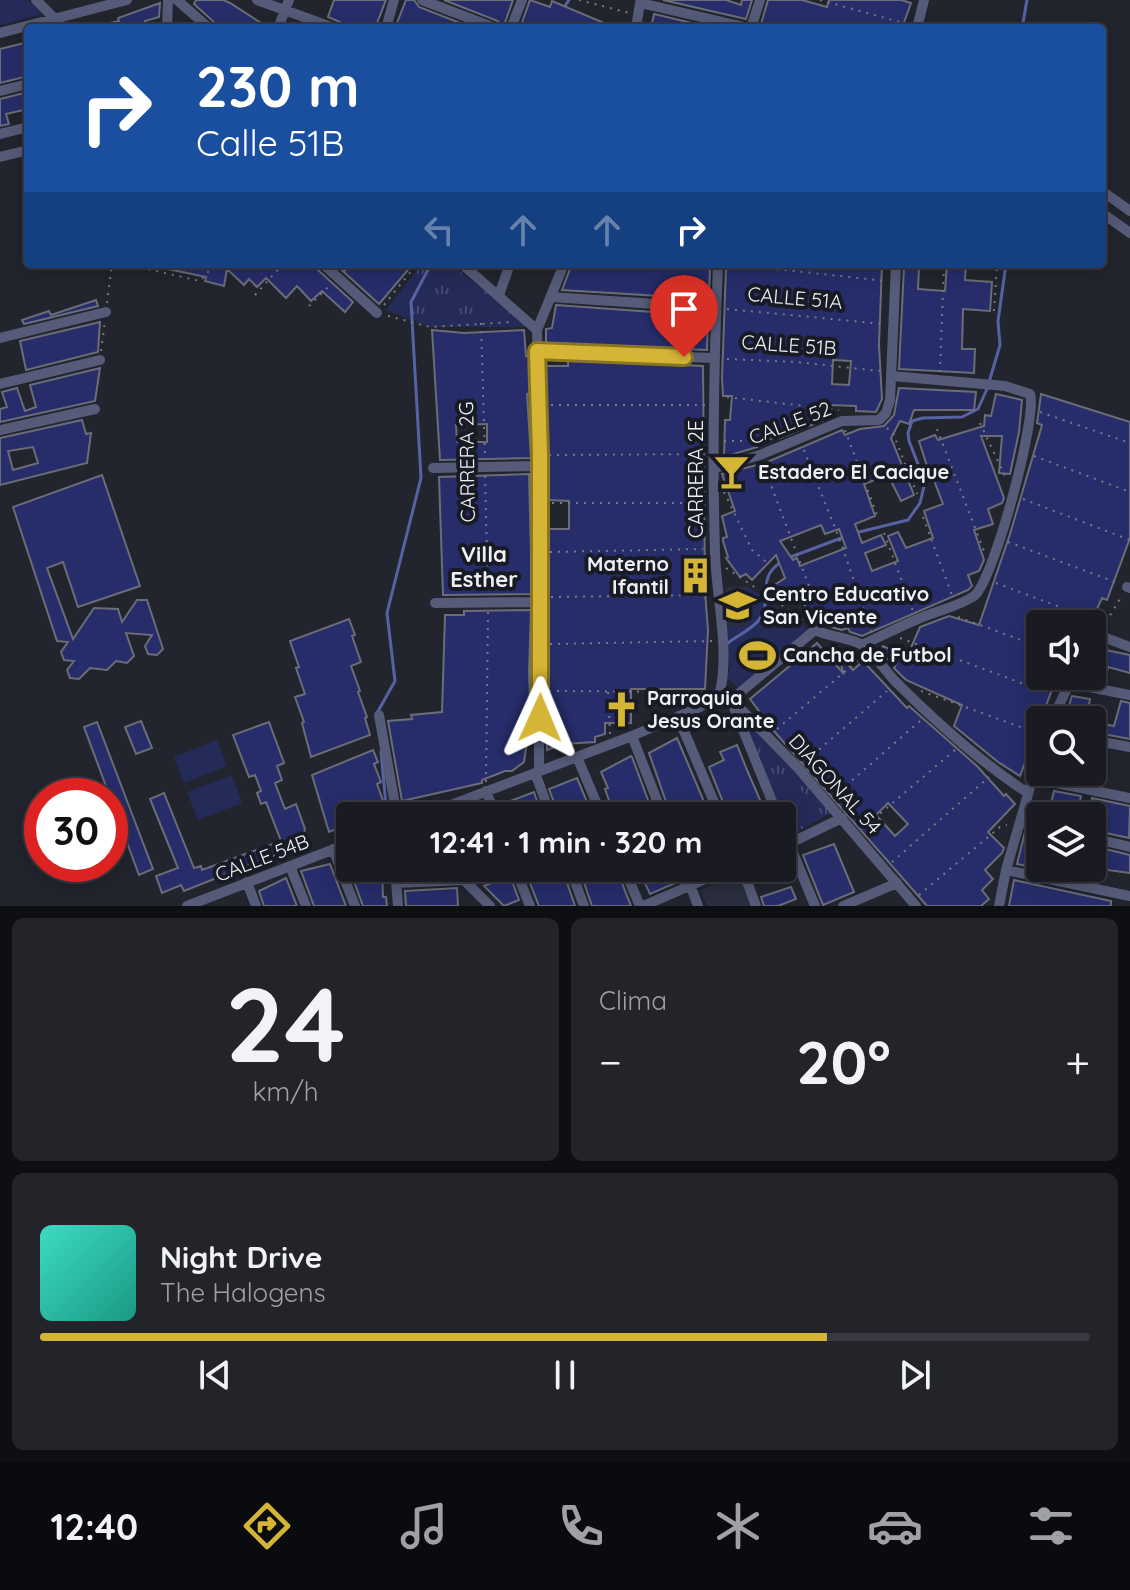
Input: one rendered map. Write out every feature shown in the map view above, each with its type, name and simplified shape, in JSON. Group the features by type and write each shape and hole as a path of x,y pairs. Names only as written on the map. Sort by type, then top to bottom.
{"street":[{"path":"36,0 55,19"},
{"path":"35,24 109,2 127,0"},
{"path":"167,24 168,0"},
{"path":"177,0 204,24"},
{"path":"257,0 287,4 326,24"},
{"path":"387,24 394,0"},
{"path":"422,0 485,24"},
{"path":"513,24 522,0"},
{"path":"751,24 760,0"},
{"path":"918,24 924,0"},
{"path":"637,24 640,3 732,24"},
{"path":"280,24 287,4"},
{"path":"0,33 24,27"},
{"path":"0,91 24,85"},
{"path":"0,134 24,128"},
{"path":"0,157 24,151"},
{"path":"1106,194 1130,211"},
{"path":"1106,216 1130,233"},
{"path":"327,268 377,313"},
{"path":"467,268 533,326 537,351 541,600 537,772 547,802"},
{"path":"499,295 509,268"},
{"path":"533,326 551,297 562,268"},
{"name":"CARRERA 2E","path":"718,268 713,358 715,555 724,677 720,692"},
{"path":"879,420 888,407 892,376 896,268"},
{"path":"551,297 716,308"},
{"path":"0,338 106,312"},
{"name":"CALLE 51B","path":"537,351 713,358"},
{"path":"0,384 100,360"},
{"path":"865,649 887,633 975,596 988,580 1014,495 1031,409 1031,396 1026,391 892,376"},
{"path":"0,430 95,409"},
{"name":"CALLE 52","path":"715,470 796,440 841,415 879,420"},
{"path":"433,468 540,461"},
{"path":"435,603 541,600"},
{"path":"772,802 731,700 815,630 865,649 962,744 995,772 1028,793"},
{"path":"1106,642 1130,647"},
{"path":"1106,689 1130,695"},
{"path":"1058,706 1066,690"},
{"path":"458,802 678,717 700,707 720,692"},
{"name":"DIAGONAL 54","path":"720,692 798,768 914,904"},
{"path":"379,715 395,802"},
{"path":"678,717 714,802"},
{"path":"632,736 658,802"},
{"path":"1106,743 1130,747"},
{"path":"577,757 596,802"},
{"path":"999,906 1030,786"},
{"path":"1071,786 1130,798"},
{"path":"486,791 490,802"},
{"path":"796,840 842,818"},
{"path":"1020,822 1026,824"},
{"path":"1106,841 1130,847"},
{"name":"CALLE 54B","path":"187,906 208,902 247,882 336,848"},
{"path":"333,849 355,906"},
{"path":"290,866 306,906"},
{"path":"796,866 815,906"},
{"path":"1006,870 1130,896"},
{"path":"247,882 256,906"},
{"path":"398,906 396,883 403,882"},
{"path":"464,882 490,906"},
{"path":"521,882 530,906"},
{"path":"575,882 584,906"},
{"path":"630,882 641,906 697,882"},
{"path":"689,882 698,906"},
{"path":"747,882 756,906"},
{"path":"843,906 897,883"}],"path":[{"path":"579,0 638,16"},
{"path":"820,0 903,24"},
{"path":"142,268 200,281 211,268"},
{"path":"255,295 279,268"},
{"path":"414,268 377,313 430,327 481,323 533,326"},
{"path":"764,268 895,282"},
{"path":"940,381 944,268"},
{"path":"994,311 997,268"},
{"name":"CALLE 51A","path":"716,308 893,325"},
{"name":"CARRERA 2G","path":"481,323 488,602 486,791"},
{"name":"CALLE 51B","path":"713,358 797,362 884,372 892,376"},
{"path":"539,406 714,400 841,415 877,515"},
{"path":"1031,409 1130,443"},
{"path":"879,420 893,433 917,494"},
{"path":"980,423 1014,495 1130,540"},
{"path":"937,429 991,567"},
{"path":"715,441 796,440 837,532 874,640"},
{"path":"1024,451 1130,492"},
{"path":"540,461 715,454"},
{"path":"760,455 827,636"},
{"path":"715,470 752,550 769,564"},
{"path":"540,503 715,503"},
{"path":"923,517 955,604"},
{"path":"884,533 917,619"},
{"path":"988,580 1105,624 1128,588 999,539"},
{"path":"540,552 715,555 756,588"},
{"path":"541,600 717,595"},
{"path":"775,600 815,630"},
{"path":"940,610 1026,642"},
{"path":"887,633 1062,698"},
{"path":"541,644 721,641"},
{"path":"768,736 865,649"},
{"path":"798,768 896,682 1026,729"},
{"path":"540,691 720,692"},
{"path":"608,691 611,744"},
{"path":"827,802 930,712"},
{"path":"856,834 962,744"},
{"path":"885,868 995,772"},
{"path":"914,904 1000,827 1020,822"}],"shaded area":[{"name":"Centro Educativo San Vicente","path":"747,586 748,625 726,627 725,587"},
{"path":"721,882 742,882 751,906 707,906 700,890"}],"green space":[{"path":"0,0 28,0 42,14 0,25"},
{"path":"419,268 456,268 529,327 430,327 386,310"},
{"path":"747,586 810,630 740,690 727,677 730,668 726,627 748,625"},
{"path":"743,718 831,813 796,832 796,802 777,802"},
{"path":"217,740 227,766 184,783 174,757"},
{"path":"790,772 816,814 798,826 796,802 783,802 771,783"},
{"path":"232,775 242,803 198,820 187,792"}],"building":[{"path":"196,0 223,0 263,24 215,24 194,4"},
{"path":"334,0 386,0 377,24 341,24 328,17"},
{"path":"406,0 414,0 419,7 463,24 408,24 397,24"},
{"path":"444,0 513,0 504,24"},
{"path":"530,0 550,7 552,1 607,24 554,23 521,24"},
{"path":"663,0 726,0 741,5 742,0 752,0 746,19"},
{"path":"768,0 802,0 827,7 829,0 901,0 911,3 903,24 761,24"},
{"path":"160,3 159,17 145,21 146,24 106,24 119,21 118,18"},
{"path":"654,14 696,24 652,24"},
{"path":"24,43 24,77 0,83 0,49"},
{"path":"24,93 24,110 6,114 9,124 0,126 0,99"},
{"path":"163,268 317,268 353,302 345,312 322,291 311,301 297,286 286,298 266,278 257,287 249,279 244,285 227,269 224,286 205,281 206,277"},
{"path":"339,268 410,268 379,304"},
{"path":"570,268 710,268 709,299 562,290"},
{"path":"726,268 882,268 879,345 882,399 876,412 856,411 856,406 830,405 831,417 780,438 754,440 757,447 724,457 725,420 730,420 732,396 723,396 722,378","holes":["833,360 851,361 849,385 832,384"]},
{"path":"904,268 919,268 918,289 945,291 947,268 966,268 965,280 992,282 990,311 963,309 962,349 975,349 974,373 899,369"},
{"path":"96,300 98,306 24,324 22,320 49,311 51,315"},
{"path":"556,305 708,316 707,350 546,343 546,329 552,328"},
{"path":"100,322 98,352 26,370 20,341"},
{"path":"432,330 464,333 524,330 526,356 529,356 530,393 527,394 531,458 440,460","holes":["487,424 487,442 457,442 456,425"]},
{"path":"568,360 703,366 708,630 705,689 631,689 631,723 605,723 605,734 595,737 595,742 563,744 547,750 548,529 569,529 569,501 548,500 546,366 568,366"},
{"path":"100,368 95,401 0,422 0,409 7,407 2,392 17,388 25,411 36,407 30,385"},
{"path":"899,388 976,392 974,410 914,410 909,424 900,421 891,438 914,495 901,501 888,475 864,484 875,516 855,524 862,543 881,535 886,545 865,553 872,571 898,561 888,536 898,532 906,548 933,538 924,511 943,504 932,475 926,477 922,468 927,466 919,441 935,435 938,440 984,426 985,415 991,416 996,394 1022,400 1010,474 999,473 1002,436 981,436 1004,498 1002,503 988,509 993,524 974,530 984,560 979,571 968,575 972,586 862,636 850,632 848,628 842,630 827,626 821,611 809,616 799,591 780,599 770,588 785,578 776,555 752,580 746,574 740,577 726,558 723,541 727,537 722,516 735,511 722,474 765,463 842,430 845,435 860,429 884,426 894,415","holes":["821,525 825,534 839,529 846,548 800,566 797,558 793,560 780,541"]},
{"path":"1041,394 1130,422 1130,538 1107,600 1102,598 1096,610 1026,610 1026,690 1052,690 1046,706 1026,706 1026,760 1020,776 954,726 962,705 906,680 894,668 897,663 881,652 883,646 907,657 920,627 949,616 979,625 1042,425 1037,423"},
{"path":"82,420 86,434 91,433 87,463 0,485 0,438","holes":["33,447 38,463 13,470 8,451"]},
{"path":"529,474 532,594 443,595 439,477"},
{"path":"102,475 140,586 78,607 63,562 47,568 73,639 94,608 118,609 122,622 137,600 147,600 163,649 157,655 148,654 145,646 152,635 126,633 134,656 127,663 116,661 107,670 90,668 79,679 70,678 67,670 74,661 64,660 61,652 68,642 57,641 13,507"},
{"path":"531,610 531,734 528,734 524,762 512,771 482,780 482,783 402,801 388,721 442,712 445,615 464,615 464,611"},
{"path":"349,619 361,662 351,666 370,735 311,757 295,697 305,694 290,641"},
{"path":"817,643 844,674 837,653 853,670 863,661 907,708 909,706 977,766 1015,804 988,832 1004,848 985,870 993,879 982,890 989,899 981,906 927,906 773,730 750,699","holes":["888,803 908,824 895,836 876,815"]},
{"path":"1106,650 1130,655 1130,673 1108,667 1106,677"},
{"path":"1072,696 1090,699 1089,706 1069,706"},
{"path":"1121,701 1130,703 1130,739 1106,735 1106,725 1114,726"},
{"path":"141,721 152,748 136,754 125,727"},
{"path":"97,722 118,778 103,778 84,727"},
{"path":"269,722 284,763 277,766 282,780 275,783 285,809 296,804 305,829 300,845 184,891 181,885 162,893 156,876 178,868 150,799 164,793 194,868 201,866 202,870 281,841 266,802 261,804 257,793 261,791 255,775 249,777 233,735"},
{"path":"677,738 704,802 666,802 649,753"},
{"path":"737,745 761,802 723,802 709,767 724,760 720,752"},
{"path":"373,750 378,762 374,764 381,782 377,784 383,802 336,802 336,829 329,832 312,775"},
{"path":"631,756 649,802 610,802 601,772"},
{"path":"577,778 587,802 554,802 549,789"},
{"path":"1054,791 1081,796 1080,802 1051,802"},
{"path":"534,792 537,802 508,802"},
{"path":"1092,798 1130,806 1129,838 1106,833 1106,802 1092,802"},
{"path":"128,803 153,869 139,875 128,845"},
{"path":"1025,832 1026,832 1026,866 1017,864"},
{"path":"834,844 854,892 823,905 803,855"},
{"path":"1106,849 1130,855 1130,873 1106,870"},
{"path":"330,864 346,906 314,906 301,871"},
{"path":"286,878 297,906 264,906 259,891"},
{"path":"1014,880 1111,901 1111,906 1009,906"},
{"path":"354,882 382,882 387,906 363,906"},
{"path":"512,882 519,900 504,906 484,886"},
{"path":"530,882 567,882 575,906 539,906"},
{"path":"584,882 622,882 631,906 592,906"},
{"path":"644,882 678,882 650,894"},
{"path":"791,887 796,899 778,906 764,906 761,897"},
{"path":"457,888 458,906 406,906 405,891"}],"waterway":[{"path":"563,9 569,0"},
{"path":"1023,24 1027,0"},
{"path":"377,713 395,681 387,613 421,478 411,302 429,268"},
{"path":"855,533 908,520 920,503 925,482 909,441 912,421 962,417 978,409 1000,345 998,321 1005,268"},
{"path":"788,558 844,537"},
{"path":"728,643 759,620 765,605 769,575 781,562"},
{"path":"381,752 386,802"}],"place":[{"name":"Estadero El Cacique","path":"732,472"},
{"name":"Materno Ifantil","path":"695,575"},
{"name":"Centro Educativo San Vicente","path":"737,606"},
{"name":"Cancha de Futbol","path":"757,655"},
{"name":"Parroquia Jesus Orante","path":"621,709"}],"district":[{"name":"Villa Esther","path":"484,566"}],"route":[{"path":"540,718 537,351 684,357"}]}
